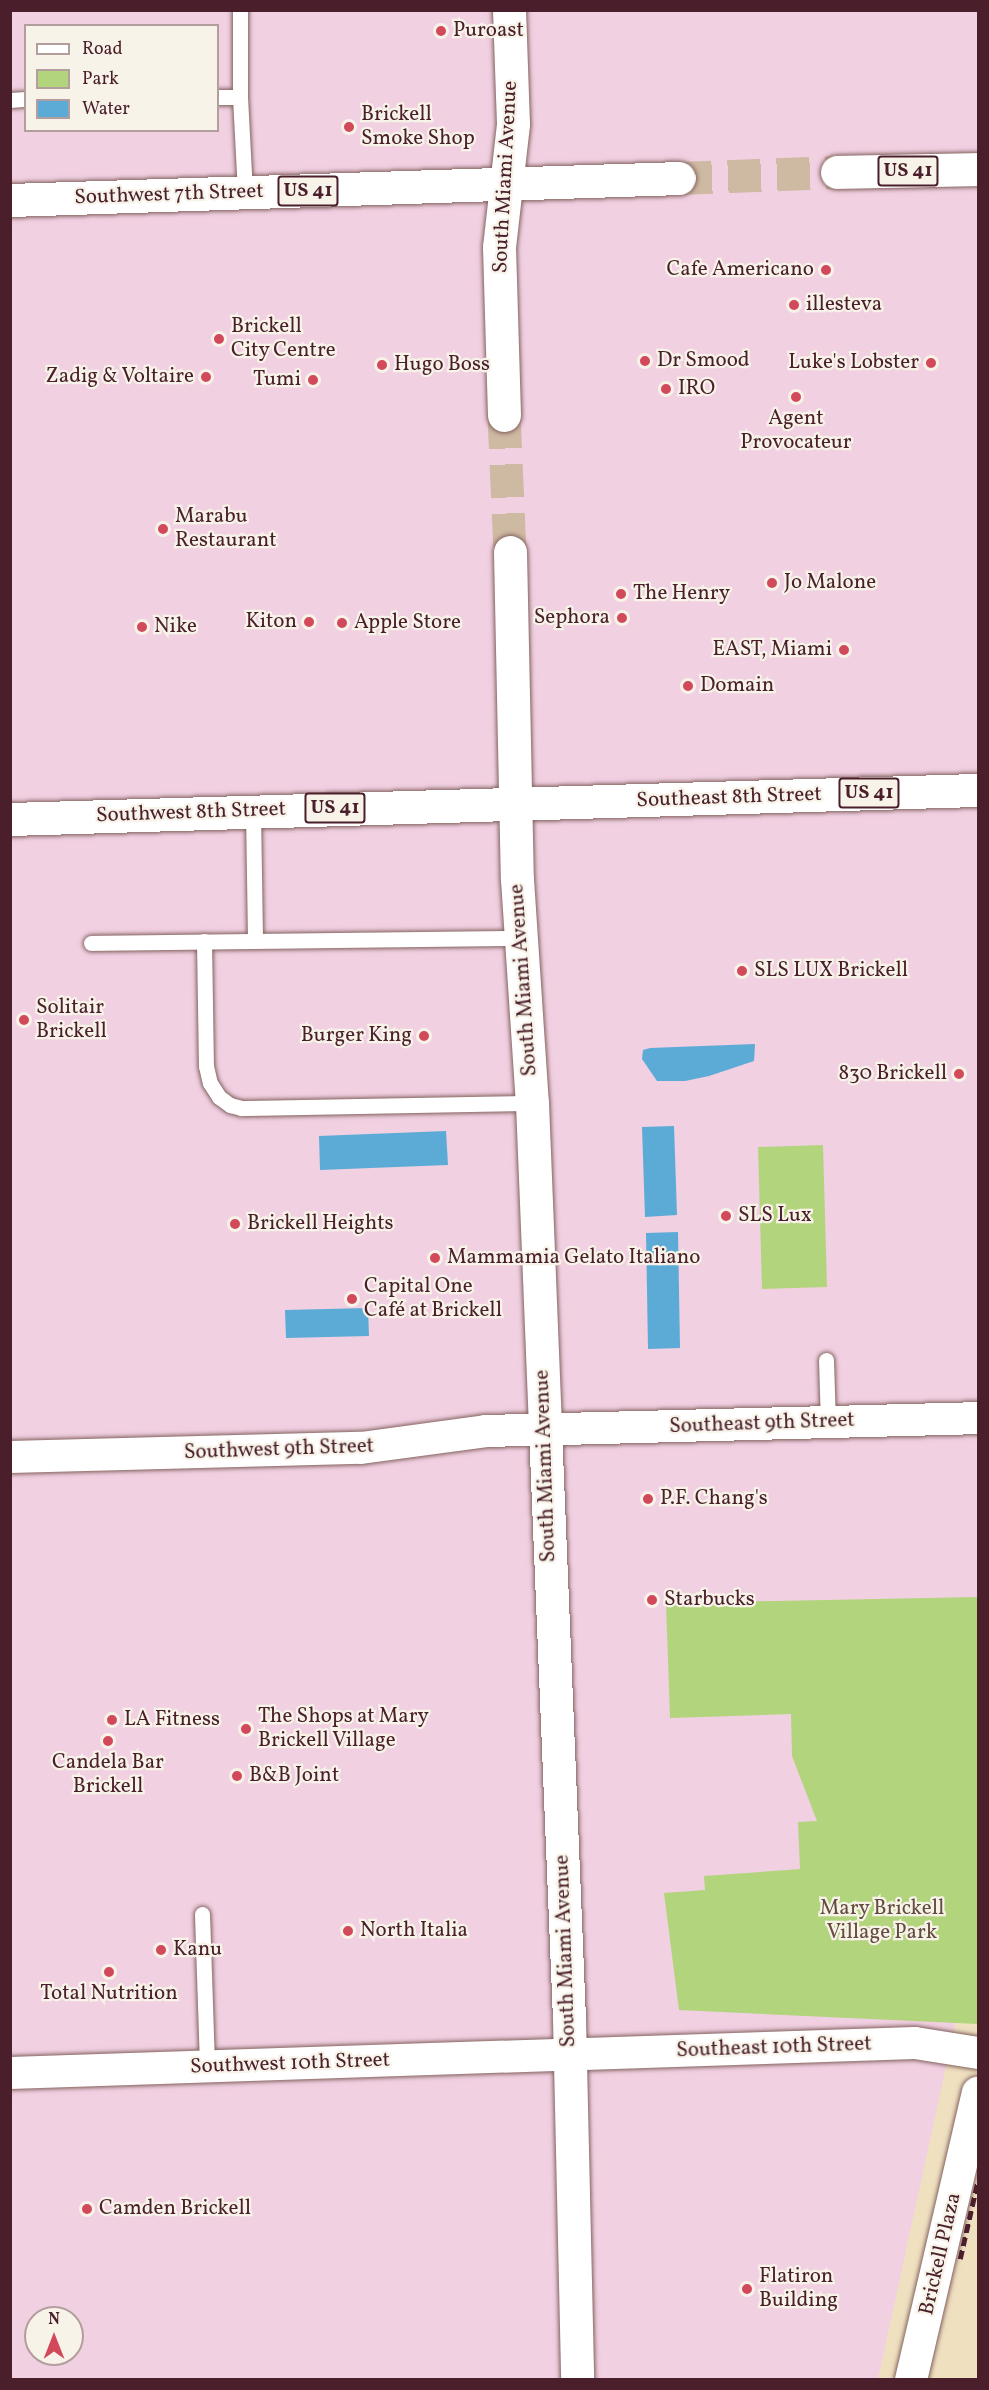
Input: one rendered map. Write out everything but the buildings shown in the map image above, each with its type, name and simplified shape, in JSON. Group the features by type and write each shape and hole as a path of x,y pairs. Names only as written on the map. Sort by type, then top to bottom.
{"main road":[{"name":"South Miami Avenue","path":"504,414 499,247 513,124 509,10"},
{"name":"US 41","path":"837,172 978,169"},
{"name":"US 41","path":"507,184 679,178"},
{"name":"Southwest 7th Street","path":"10,200 507,184"},
{"name":"South Miami Avenue","path":"510,552 520,938 532,1103 546,1429 570,2055 578,2379"},
{"name":"Southeast 8th Street","path":"516,804 978,790"},
{"name":"Southwest 8th Street","path":"10,819 516,804"}],"street":[{"name":"Southeast 9th Street","path":"546,1429 978,1418"},
{"name":"Southwest 9th Street","path":"10,1457 362,1448 486,1431 546,1429"},
{"name":"Southeast 10th Street","path":"570,2055 915,2043 978,2053"},
{"name":"Southwest 10th Street","path":"10,2073 570,2055"},
{"name":"Brickell Plaza","path":"911,2379 978,2093"}],"lane":[{"path":"240,10 240,97 245,192"},
{"path":"219,97 240,97"},
{"path":"253,811 255,940"},
{"path":"91,943 520,938"},
{"path":"204,941 206,1066 210,1083 219,1097 230,1105 241,1108 532,1103"},
{"path":"826,1360 828,1422"},
{"path":"202,1914 207,2067"}],"shaded area":[{"path":"11,11 978,11 978,1920 878,2379 11,2380"}],"green space":[{"path":"823,1145 827,1287 762,1289 758,1147"},
{"name":"Mary Brickell Village Park","path":"978,1597 978,2024 679,2010 664,1893 705,1890 704,1876 800,1869 798,1822 817,1821 792,1756 791,1714 670,1718 666,1603"}],"water":[{"path":"755,1044 754,1061 709,1076 685,1081 657,1081 642,1059 643,1050 650,1048"},
{"path":"674,1126 677,1215 645,1217 642,1127"},
{"path":"446,1131 448,1165 320,1170 319,1136"},
{"path":"678,1232 680,1348 648,1349 646,1233"},
{"path":"368,1308 369,1336 286,1338 285,1310"}],"tunnel":[{"path":"679,178 837,172"},
{"path":"504,415 510,552"}],"railway":[{"path":"960,2259 978,2180"}],"place":[{"name":"Puroast","path":"441,31"},
{"name":"Brickell Smoke Shop","path":"349,127"},
{"name":"Cafe Americano","path":"826,270"},
{"name":"illesteva","path":"794,305"},
{"name":"Brickell City Centre","path":"219,339"},
{"name":"Dr Smood","path":"645,361"},
{"name":"Luke's Lobster","path":"931,363"},
{"name":"Hugo Boss","path":"382,365"},
{"name":"Zadig & Voltaire","path":"206,377"},
{"name":"Tumi","path":"313,380"},
{"name":"IRO","path":"666,389"},
{"name":"Agent Provocateur","path":"796,397"},
{"name":"Marabu Restaurant","path":"163,529"},
{"name":"Jo Malone","path":"772,583"},
{"name":"The Henry","path":"621,594"},
{"name":"Sephora","path":"622,618"},
{"name":"Kiton","path":"309,622"},
{"name":"Apple Store","path":"342,623"},
{"name":"Nike","path":"142,627"},
{"name":"EAST, Miami","path":"844,650"},
{"name":"Domain","path":"688,686"},
{"name":"SLS LUX Brickell","path":"742,971"},
{"name":"Solitair Brickell","path":"24,1020"},
{"name":"Burger King","path":"424,1036"},
{"name":"830 Brickell","path":"959,1074"},
{"name":"SLS Lux","path":"726,1216"},
{"name":"Brickell Heights","path":"235,1224"},
{"name":"Mammamia Gelato Italiano","path":"435,1258"},
{"name":"Capital One Café at Brickell","path":"352,1299"},
{"name":"P.F. Chang's","path":"648,1499"},
{"name":"Starbucks","path":"652,1600"},
{"name":"LA Fitness","path":"112,1720"},
{"name":"The Shops at Mary Brickell Village","path":"246,1729"},
{"name":"Candela Bar Brickell","path":"108,1741"},
{"name":"B&B Joint","path":"237,1776"},
{"name":"North Italia","path":"348,1931"},
{"name":"Kanu","path":"161,1950"},
{"name":"Total Nutrition","path":"109,1972"},
{"name":"Camden Brickell","path":"87,2209"},
{"name":"Flatiron Building","path":"747,2289"}]}
